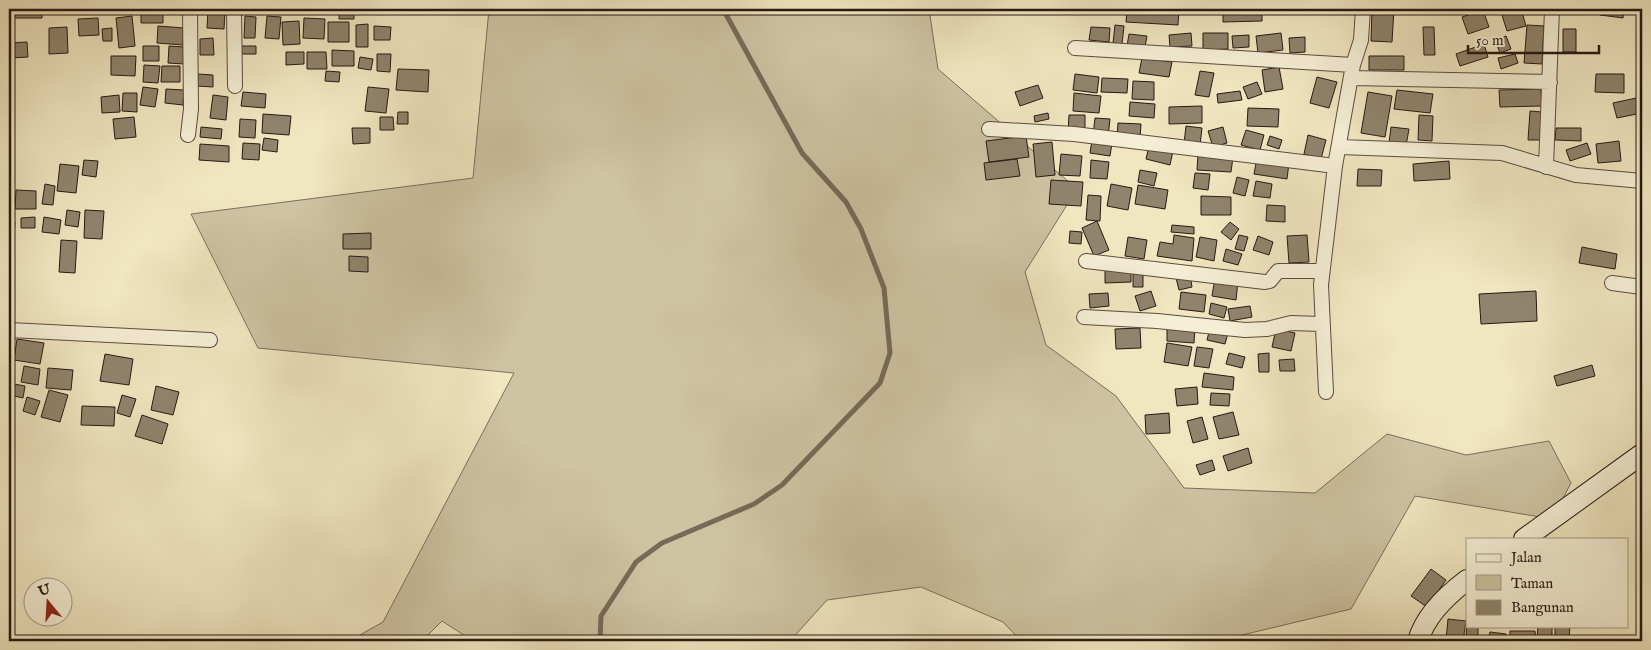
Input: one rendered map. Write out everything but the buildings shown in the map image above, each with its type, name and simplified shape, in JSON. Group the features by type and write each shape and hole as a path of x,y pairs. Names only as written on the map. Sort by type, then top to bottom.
{"street":[{"path":"188,136 191,109 190,9"},
{"path":"234,9 236,86"},
{"path":"1326,392 1321,324 1322,271 1335,166 1340,147 1352,71 1361,40 1363,9"},
{"path":"1546,167 1552,9"},
{"path":"1075,48 1352,71 1550,82"},
{"path":"989,130 1083,135 1335,166"},
{"path":"1340,147 1502,153 1538,162 1546,167 1576,175 1642,181"},
{"path":"1086,261 1265,282 1270,281 1278,271 1322,271"},
{"path":"1612,284 1642,287"},
{"path":"1084,317 1157,321 1245,330 1268,329 1291,323 1321,324"},
{"path":"9,330 210,340"},
{"path":"1525,538 1642,454"},
{"path":"1418,641 1420,632 1445,599 1466,581"}],"green space":[{"path":"489,9 929,9 938,69 1077,189 1025,272 1046,345 1116,396 1184,488 1315,493 1387,434 1466,455 1549,441 1571,483 1552,519 1415,496 1351,609 1217,641 1021,641 1003,622 921,587 827,600 790,641 473,641 442,621 422,641 349,641 383,622 514,373 258,348 191,214 473,178"}],"waterway":[{"path":"600,641 601,616 636,562 662,543 754,504 782,485 880,383 890,353 884,288 861,229 846,202 802,153 723,9"}]}
